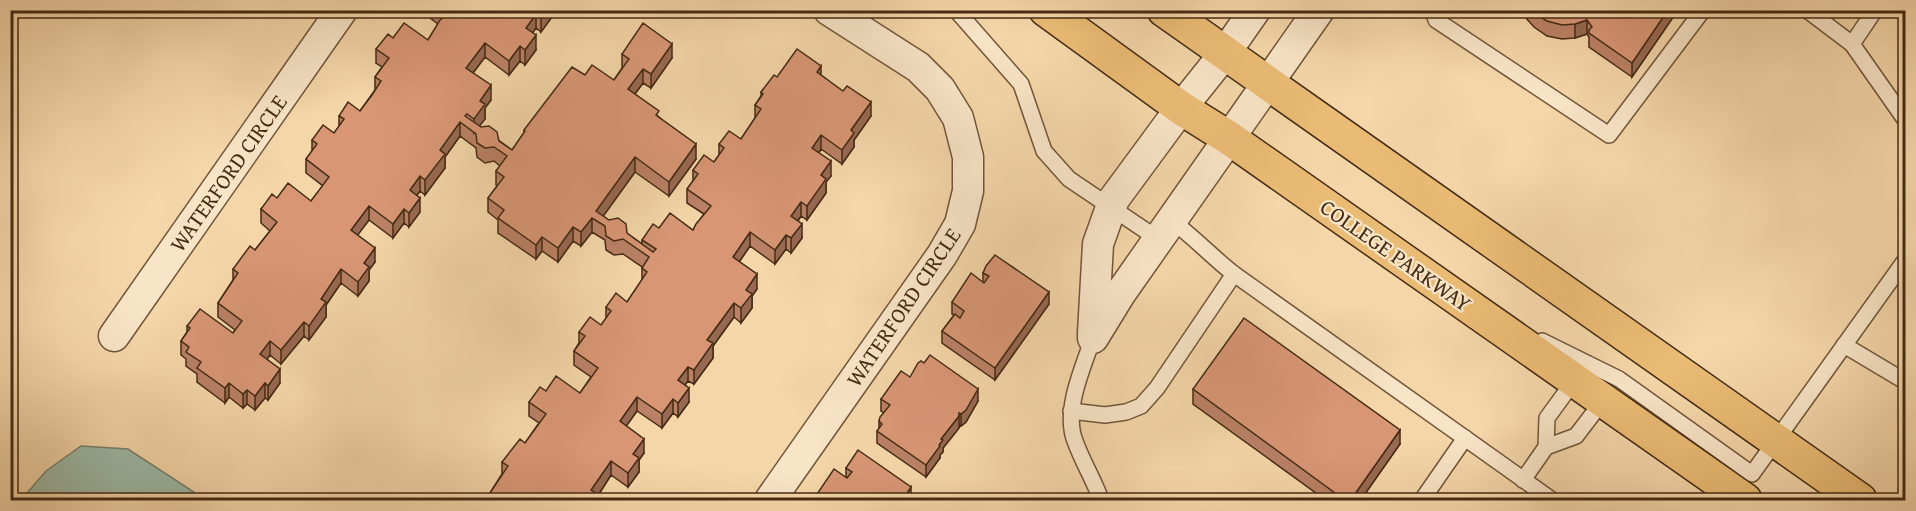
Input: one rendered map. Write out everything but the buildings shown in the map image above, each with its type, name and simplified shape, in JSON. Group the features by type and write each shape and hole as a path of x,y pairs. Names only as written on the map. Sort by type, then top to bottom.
{"main road":[{"name":"COLLEGE PARKWAY","path":"1046,10 1181,108 1230,138 1744,501"},
{"path":"1164,10 1860,501"}],"street":[{"name":"WATERFORD CIRCLE","path":"114,336 342,10"},
{"name":"WATERFORD CIRCLE","path":"770,501 942,255 960,224 968,190 968,157 958,118 940,89 918,67 829,10"},
{"path":"1093,338 1098,244 1113,199 1225,53 1255,10"},
{"path":"1093,338 1120,294 1319,10"}],"lane":[{"path":"956,10 1021,84 1044,151 1069,179 1110,208 1165,230 1191,235 1211,257 1234,274 1552,501"},
{"path":"1433,10 1436,20 1609,135 1703,10"},
{"path":"1807,10 1852,44 1905,121"},
{"path":"1852,44 1875,10"},
{"path":"1466,304 1619,379 1752,474 1905,259"},
{"path":"1071,411 1105,415 1126,412 1141,406 1157,388 1234,274"},
{"path":"1093,338 1076,388 1071,411 1073,439 1101,501"},
{"path":"1844,345 1905,382"},
{"path":"1523,480 1546,447 1547,418 1574,381"},
{"path":"1546,447 1576,436 1602,402"},
{"path":"1422,501 1465,438"}],"shaded area":[{"path":"81,446 128,449 206,500 21,500 46,471"}]}
